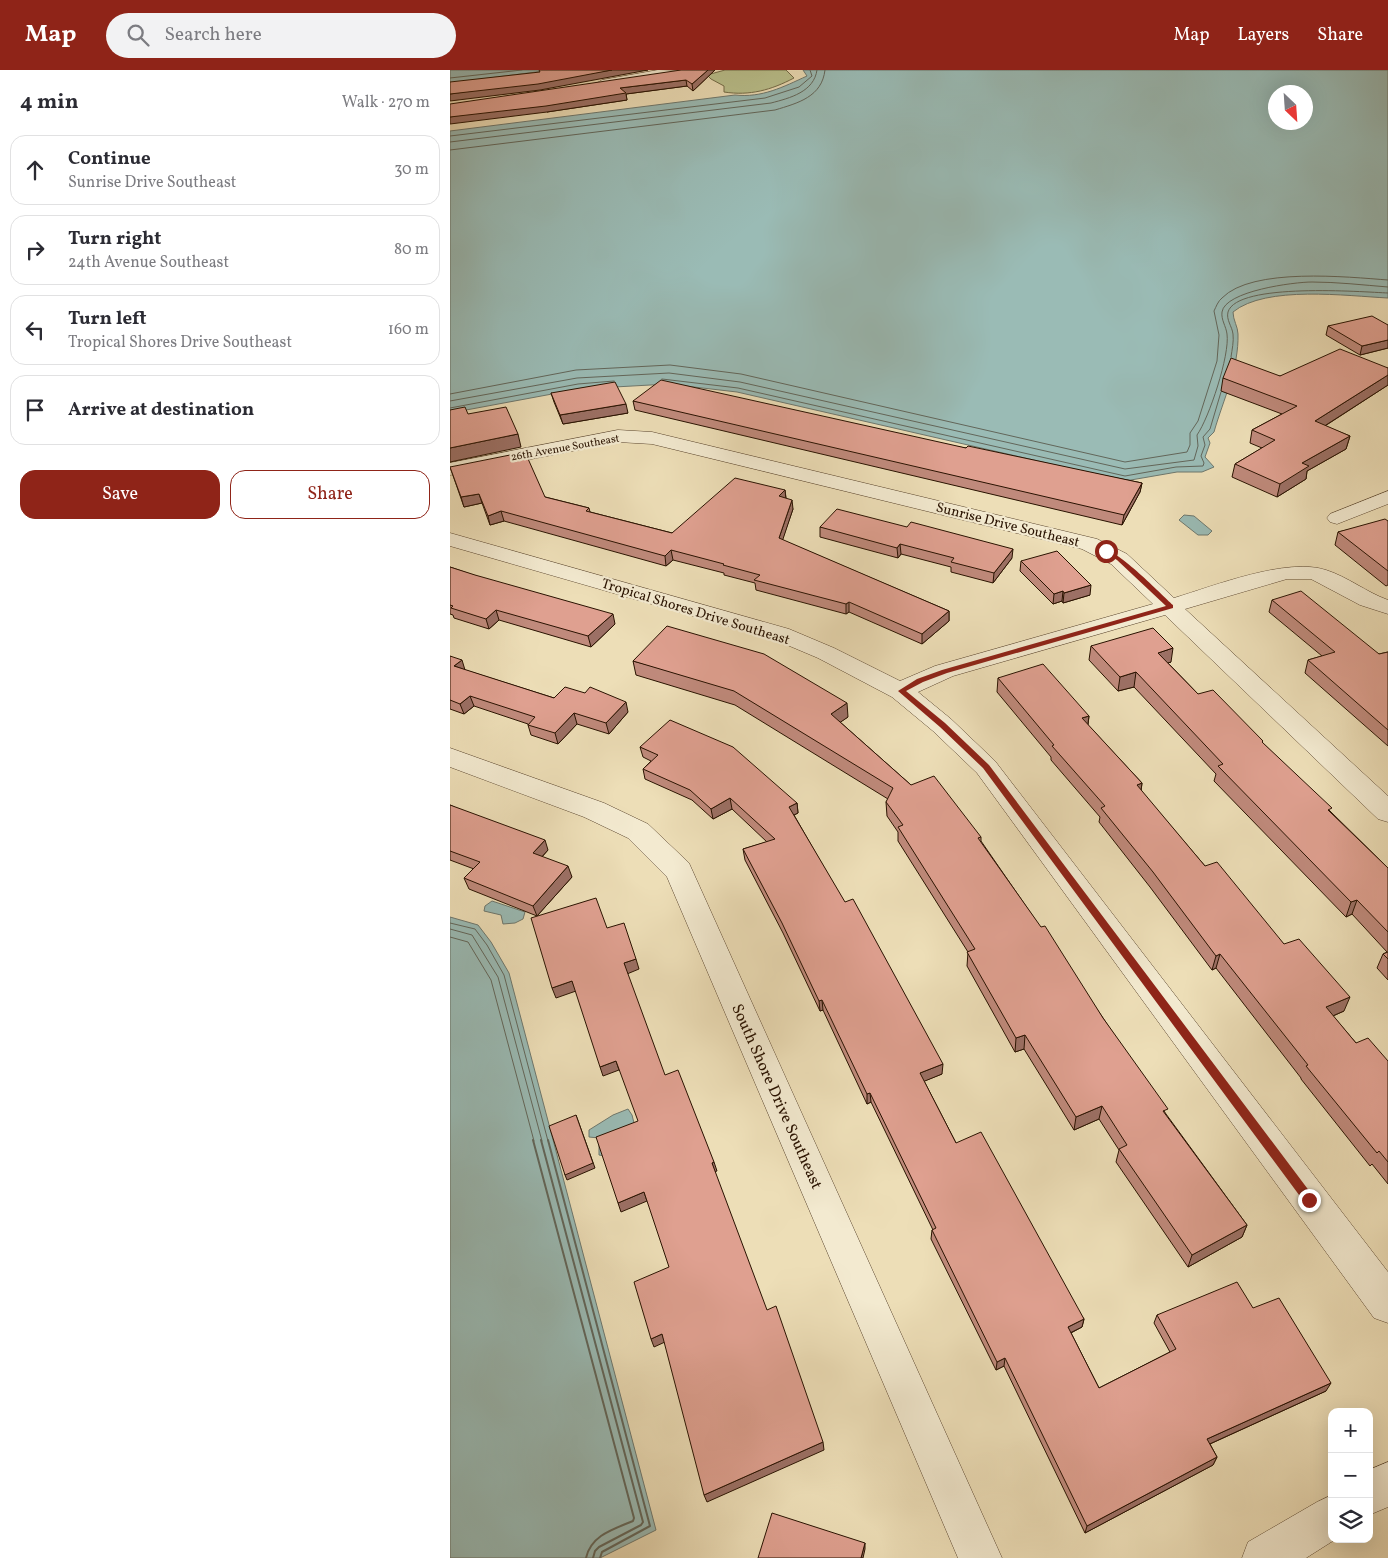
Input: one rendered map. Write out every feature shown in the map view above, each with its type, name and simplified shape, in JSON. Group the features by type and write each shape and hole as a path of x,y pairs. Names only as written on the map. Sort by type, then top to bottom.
{"street":[{"path":"594,85 659,72 685,71"},
{"name":"26th Avenue Southeast","path":"450,469 598,439 618,436 652,438"},
{"name":"Sunrise Drive Southeast","path":"652,438 1089,544 1119,559 1388,812"},
{"path":"1337,518 1388,497"},
{"name":"Tropical Shores Drive Southeast","path":"450,539 781,634 826,653 901,691 942,725 986,767 1388,1304"},
{"path":"901,691 920,680 944,671 1286,572 1317,574 1374,604 1388,607"},
{"name":"South Shore Drive Southeast","path":"450,758 594,810 638,831 679,871 980,1558"},
{"path":"1373,1492 1388,1483"},
{"path":"1264,1558 1328,1519"}],"green space":[{"path":"725,70 786,70 794,78 760,91 743,93 724,92 724,86 707,75"}],"water":[{"path":"450,70 552,70 450,83"},
{"path":"803,70 1388,70 1388,298 1330,294 1286,295 1265,298 1247,304 1233,312 1238,334 1236,359 1214,432 1208,438 1210,443 1205,457 1214,467 1202,472 1177,472 1125,481 737,392 668,384 579,389 450,413 450,131 735,95 754,95 772,91 807,76"},
{"path":"1184,515 1194,516 1212,531 1208,535 1198,535 1179,520"},
{"path":"492,901 525,912 523,919 515,923 503,924 501,915 484,911 485,906"},
{"path":"450,917 478,925 491,942 509,973 656,1530 600,1558 450,1558"},
{"path":"628,1109 634,1123 605,1156 599,1155 599,1138 589,1137 589,1130 613,1115"}],"building":[{"path":"539,70 612,70 538,84 450,94 450,82 540,72"},
{"path":"681,70 708,70 692,84 686,80 620,88 626,93 546,106 450,117 450,104"},
{"path":"1372,316 1388,325 1388,340 1362,346 1328,326"},
{"path":"1340,349 1388,368 1388,375 1315,421 1350,436 1302,463 1309,466 1280,484 1235,464 1275,440 1252,430 1297,406 1223,378 1231,358 1280,376"},
{"path":"661,380 966,448 968,446 1142,483 1124,515 633,401"},
{"path":"615,382 626,404 560,415 551,393"},
{"path":"465,407 468,414 506,407 518,434 450,448 450,410"},
{"path":"525,452 545,497 589,508 586,511 672,533 735,478 785,490 779,496 792,500 779,538 949,611 922,634 849,602 846,604 754,580 760,575 724,564 671,550 665,556 501,511 488,516 479,494 461,497 450,467"},
{"path":"837,509 907,527 911,522 1013,549 994,573 951,562 954,558 900,544 897,548 820,527"},
{"path":"1385,519 1388,521 1388,571 1338,532"},
{"path":"1057,551 1091,585 1054,594 1021,561"},
{"path":"450,567 613,614 588,636 496,610 486,619 451,608 453,606 450,605"},
{"path":"1301,591 1379,654 1388,652 1388,730 1308,660 1335,652 1272,600"},
{"path":"667,626 764,654 847,703 831,714 911,785 934,776 981,837 978,838 1041,927 1045,926 1103,1018 1168,1109 1163,1111 1247,1225 1192,1255 1119,1149 1127,1145 1102,1106 1076,1117 1025,1035 1016,1038 967,952 975,949 898,827 903,825 886,802 893,788 734,691 633,661"},
{"path":"1153,628 1173,648 1158,653 1198,694 1213,690 1262,742 1332,808 1328,810 1388,868 1388,932 1357,900 1351,902 1218,766 1223,764 1136,672 1120,677 1091,646"},
{"path":"450,656 462,660 454,666 554,698 565,687 585,693 590,687 626,702 606,723 574,713 555,733 528,725 535,717 470,696 460,704 450,700"},
{"path":"1043,664 1089,716 1082,718 1142,783 1137,785 1205,866 1217,862 1284,944 1299,939 1350,997 1326,1007 1356,1043 1368,1038 1388,1061 1388,1162 1379,1151 1377,1153 1306,1066 1308,1065 1220,954 1216,956 1153,872 1101,808 1105,806 1052,746 1054,745 998,678"},
{"path":"670,720 733,747 797,803 789,807 845,902 853,899 943,1064 920,1073 956,1143 981,1132 1084,1319 1068,1327 1099,1388 1176,1349 1157,1315 1237,1282 1253,1308 1279,1298 1331,1383 1207,1439 1217,1457 1087,1526 1005,1358 997,1362 932,1230 936,1228 870,1093 867,1094 822,1000 819,1001 782,923 743,849 775,839 730,798 711,809 690,790 643,769 658,755 640,747"},
{"path":"450,805 545,840 533,853 568,866 533,906 464,878 480,862 450,851"},
{"path":"596,898 607,928 624,923 636,959 624,963 665,1075 678,1070 714,1162 712,1163 767,1310 776,1306 823,1442 704,1495 662,1334 651,1339 634,1282 669,1267 644,1192 618,1203 596,1137 638,1121 616,1061 600,1067 572,981 552,988 531,918"},
{"path":"1388,952 1388,959 1383,954"},
{"path":"576,1115 593,1163 565,1175 549,1126"},
{"path":"772,1513 865,1543 861,1558 758,1558"}],"route":[{"path":"1106,551 1119,559 1171,606 944,671 920,680 901,691 942,725 986,767 1309,1200"}]}
